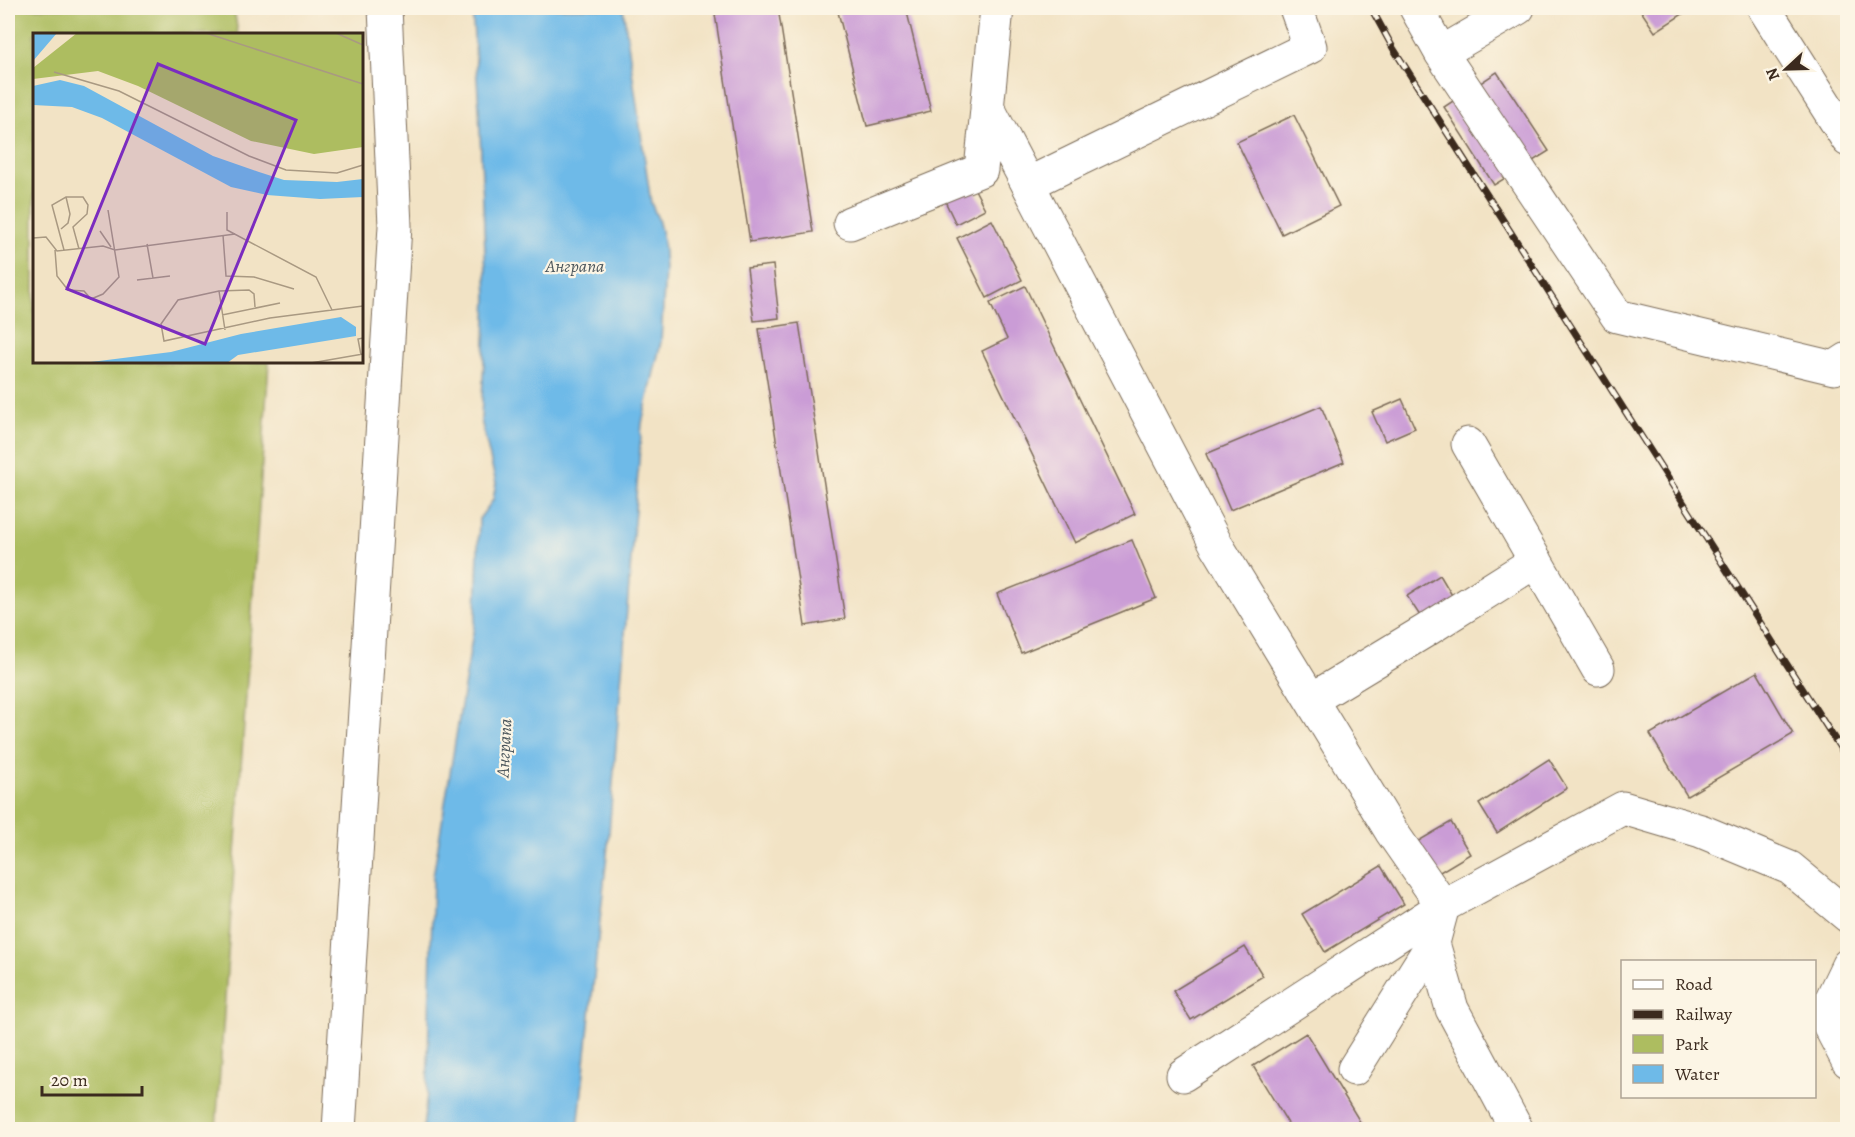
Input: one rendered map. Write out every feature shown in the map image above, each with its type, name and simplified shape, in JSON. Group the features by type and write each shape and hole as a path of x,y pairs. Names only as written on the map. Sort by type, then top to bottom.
{"street":[{"path":"339,1130 395,226 386,8"},
{"path":"850,223 981,170 997,8"},
{"path":"1028,184 1310,47 1296,8"},
{"path":"1416,8 1441,53 1617,315 1834,368 1848,360"},
{"path":"1441,53 1518,8"},
{"path":"1764,8 1848,140"},
{"path":"987,106 1216,544 1391,831 1443,906 1433,943 1354,1069"},
{"path":"1468,444 1598,669"},
{"path":"1311,700 1536,561"},
{"path":"1183,1075 1443,906 1623,808 1701,831 1790,868 1848,916"},
{"path":"1433,943 1452,1009 1517,1130"},
{"path":"1848,965 1824,1015 1848,1061"}],"green space":[{"path":"8,8 234,8 238,33 33,33 33,363 269,363 216,1129 8,1129"}],"water":[{"name":"Анграпа","path":"472,8 623,8 651,203 663,239 665,269 661,342 642,423 608,845 578,1129 423,1129 427,1093 433,877 476,614 479,519 493,500 496,483 481,420 487,298 479,108"}],"building":[{"path":"757,8 778,8 813,232 750,242 715,14"},
{"path":"837,8 906,8 931,111 867,126"},
{"path":"1639,8 1692,8 1655,32"},
{"path":"1497,72 1549,151 1494,185 1444,107"},
{"path":"1294,115 1339,206 1282,234 1237,142"},
{"path":"972,184 985,209 956,224 944,199"},
{"path":"992,220 1022,280 987,298 957,238"},
{"path":"773,265 779,318 754,321 747,268"},
{"path":"1025,286 1135,514 1075,543 982,351 1007,339 990,303"},
{"path":"799,323 845,619 805,626 759,329"},
{"path":"1402,399 1415,428 1385,441 1372,412"},
{"path":"1321,406 1344,462 1230,510 1206,454"},
{"path":"1132,540 1156,598 1021,653 997,594"},
{"path":"1440,575 1456,602 1424,622 1407,596"},
{"path":"1757,672 1793,734 1687,796 1650,734"},
{"path":"1549,759 1567,788 1497,833 1479,804"},
{"path":"1451,822 1470,854 1435,875 1415,843"},
{"path":"1381,866 1404,904 1325,952 1302,914"},
{"path":"1245,947 1263,976 1191,1020 1173,991"},
{"path":"1306,1033 1365,1130 1292,1130 1253,1066"}],"railway":[{"path":"1371,8 1393,48 1848,760"}]}
